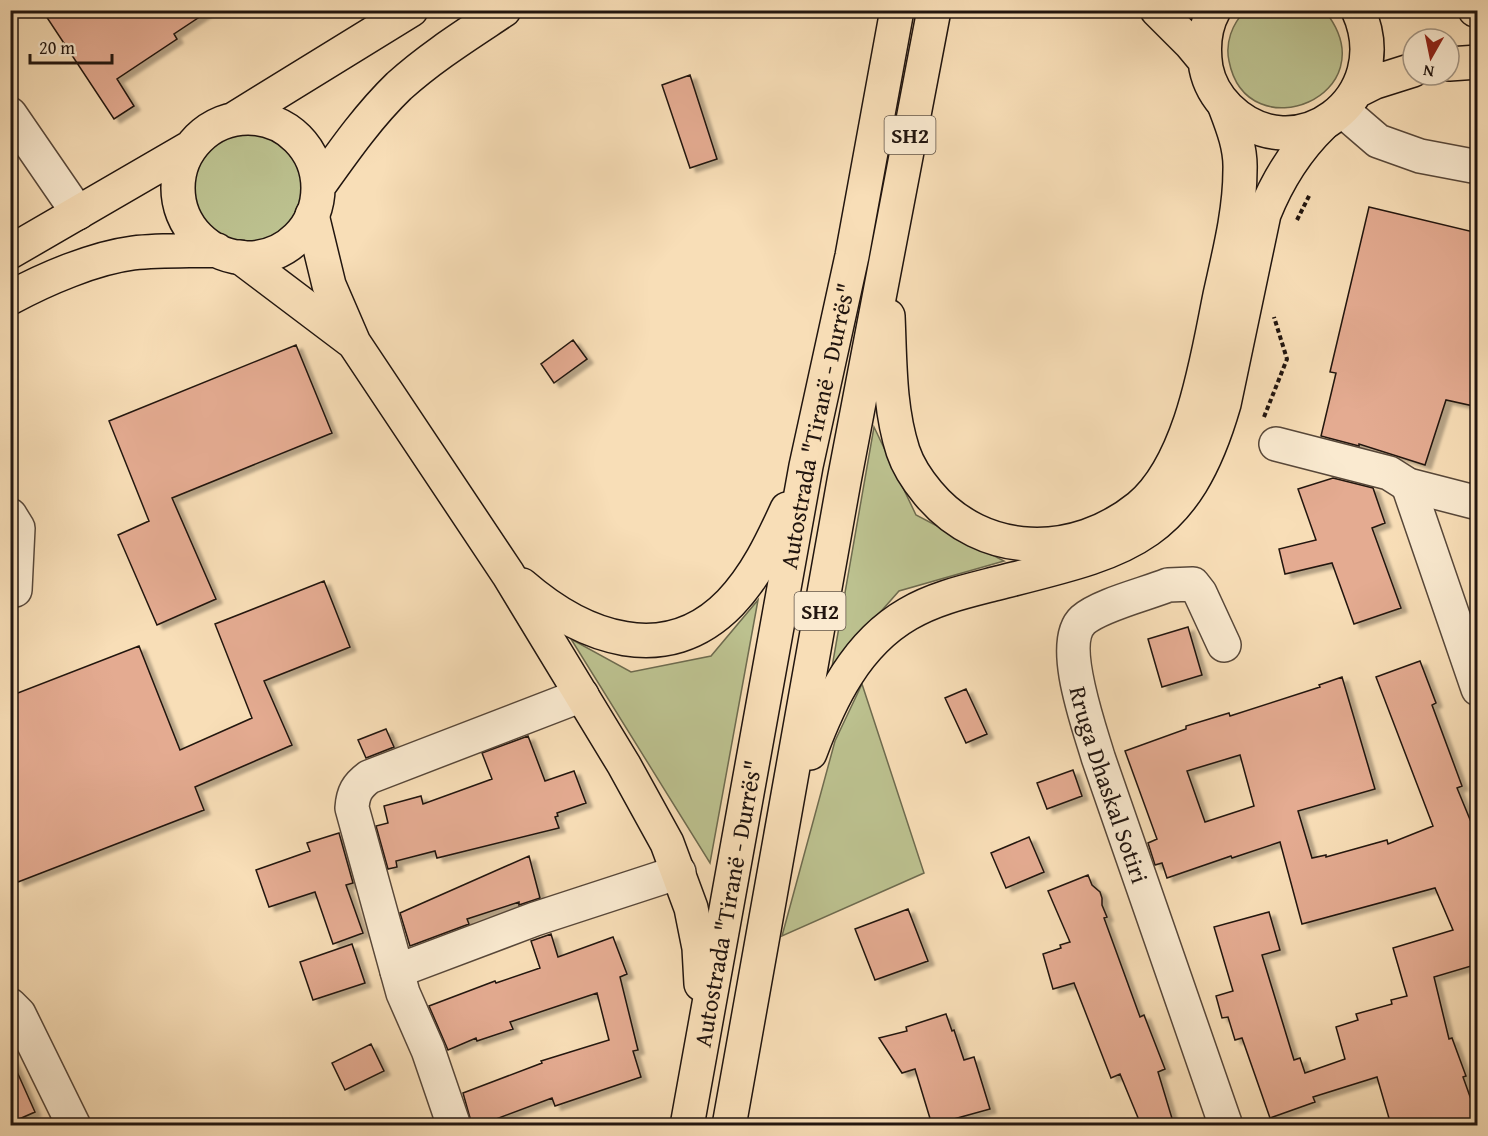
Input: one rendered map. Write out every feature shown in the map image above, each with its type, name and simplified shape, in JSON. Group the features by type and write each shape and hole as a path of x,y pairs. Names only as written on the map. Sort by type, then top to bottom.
{"main road":[{"path":"10,252 191,147 210,129 234,119 411,10"},
{"path":"10,298 54,277 92,263 132,253 262,255 283,248 295,239 315,201 356,135 398,88 422,67 504,10"},
{"name":"Autostrada \"Tiranë - Durrës\"","path":"687,1125 806,466 852,256 897,10"},
{"name":"Autostrada \"Tiranë - Durrës\"","path":"729,1125 844,481 934,10"},
{"path":"1157,10 1205,61"},
{"path":"886,259 893,407 903,452 919,482 940,507 961,524 984,536 1015,544 1048,545 1080,538 1109,526 1140,507 1163,481 1182,442 1197,398 1231,243 1239,188 1239,150 1224,104 1211,84 1205,61 1205,37 1214,10"},
{"path":"1224,104 1243,120 1264,129 1276,131 1300,131 1341,108 1366,69 1368,45 1358,10"},
{"path":"1461,63 1478,62"},
{"path":"757,964 779,899 809,755 826,711 853,664 887,628 908,614 952,595 1063,567 1118,548 1138,538 1160,521 1183,496 1207,453 1224,404 1264,214 1281,175 1306,140 1341,108 1375,82 1401,74"},
{"path":"234,119 252,118 269,121 286,129 300,141 310,155 316,172 315,201 329,285 354,343 508,574 624,765 667,843 691,908 699,948 704,1033"},
{"path":"191,147 179,175 178,190 180,205 193,232 204,242 228,253 354,343"},
{"path":"508,574 528,591 565,616 603,634 646,641 667,639 688,633 720,613 750,578 775,536 806,466"}],"street":[{"path":"1341,108 1378,141 1420,156 1478,168"},
{"path":"10,114 78,213"},
{"path":"1276,444 1389,473 1408,484 1478,503"},
{"path":"1408,484 1477,687"},
{"path":"10,515 18,528 15,590"},
{"name":"Rruga Dhaskal Sotiri","path":"1224,645 1200,593 1193,584 1179,584 1168,585 1090,615 1080,625 1074,638 1073,651 1083,708 1098,757 1226,1125"},
{"path":"454,1125 428,1050 403,993 352,808 353,795 359,784 369,777 582,695"},
{"path":"397,971 535,919 679,872"},
{"path":"10,1005 19,1014 74,1125"}],"path":[{"path":"1295,224 1314,185"},
{"path":"1276,306 1274,318 1287,359 1263,422 1265,442 1276,444"}],"green space":[{"path":"1245,11 1325,11 1341,41 1340,67 1328,88 1308,102 1285,108 1261,104 1241,89 1229,61 1228,47 1233,28"},
{"path":"248,130 269,134 288,146 300,165 304,186 300,207 288,226 269,238 248,242 227,238 208,226 196,207 192,186 196,165 208,146 227,134"},
{"path":"874,427 916,515 1004,561 899,591 832,667"},
{"path":"758,600 710,863 571,639 631,672 711,656"},
{"path":"862,684 924,873 782,936 835,741"}],"building":[{"path":"42,10 210,10 174,34 177,39 117,79 134,106 114,119"},
{"path":"690,75 717,159 690,168 662,85"},
{"path":"1369,207 1478,233 1478,407 1446,400 1425,465 1359,444 1359,446 1321,436 1336,373 1330,372"},
{"path":"573,340 587,359 554,383 541,364"},
{"path":"296,345 332,433 172,498 216,599 157,625 118,535 149,521 109,421"},
{"path":"1333,478 1373,488 1385,523 1372,528 1401,608 1354,624 1332,563 1285,574 1279,549 1316,540 1298,489"},
{"path":"324,581 350,647 264,681 292,745 195,787 204,810 18,882 10,863 10,696 139,646 180,750 252,718 215,624"},
{"path":"1188,627 1202,675 1162,687 1148,639"},
{"path":"1420,661 1436,703 1432,705 1462,786 1457,788 1478,839 1478,964 1434,977 1449,1039 1452,1038 1466,1076 1463,1077 1478,1125 1391,1125 1377,1077 1313,1097 1315,1102 1270,1118 1242,1038 1235,1040 1228,1017 1222,1018 1216,996 1233,991 1214,927 1269,912 1280,950 1262,955 1294,1060 1300,1058 1305,1073 1345,1059 1336,1027 1358,1020 1356,1014 1392,1004 1391,1000 1407,996 1393,948 1453,930 1435,888 1302,924 1280,842 1167,878 1162,863 1155,865 1148,843 1157,839 1125,751 1186,729 1186,726 1229,713 1230,716 1320,687 1319,685 1342,677 1375,789 1298,811 1312,858 1326,855 1326,857 1387,840 1388,844 1433,826 1376,677","holes":["1240,755 1254,806 1205,822 1187,771"]},
{"path":"966,689 987,734 966,743 945,698"},
{"path":"386,729 394,747 366,758 358,740"},
{"path":"528,736 545,781 574,771 586,803 557,813 558,816 555,817 559,828 437,858 435,851 396,861 397,867 388,869 376,826 388,823 384,806 421,796 423,804 492,779 482,753"},
{"path":"1073,770 1082,796 1047,809 1037,783"},
{"path":"339,833 353,883 346,885 363,933 333,944 315,892 269,907 256,870 310,851 307,843"},
{"path":"1029,837 1044,872 1006,888 991,853"},
{"path":"529,856 540,898 519,905 519,902 467,919 469,924 410,946 400,913"},
{"path":"1088,875 1092,885 1100,892 1107,917 1104,918 1140,1017 1144,1015 1165,1069 1158,1072 1174,1125 1141,1125 1120,1074 1111,1078 1074,983 1053,989 1043,954 1061,948 1060,945 1070,942 1048,891"},
{"path":"908,909 928,961 875,980 855,929"},
{"path":"551,934 558,957 613,937 627,974 620,977 638,1050 633,1051 641,1077 555,1106 552,1098 480,1125 472,1125 463,1093 542,1063 541,1061 609,1040 597,993 510,1022 513,1029 477,1041 476,1038 448,1050 429,1006 495,981 496,983 540,968 531,941"},
{"path":"352,944 365,983 313,1000 300,962"},
{"path":"946,1014 964,1060 974,1057 990,1109 932,1125 915,1069 902,1073 879,1038 907,1031 906,1027"},
{"path":"371,1044 384,1071 345,1090 332,1063"},
{"path":"10,1056 35,1112 10,1123"}]}
